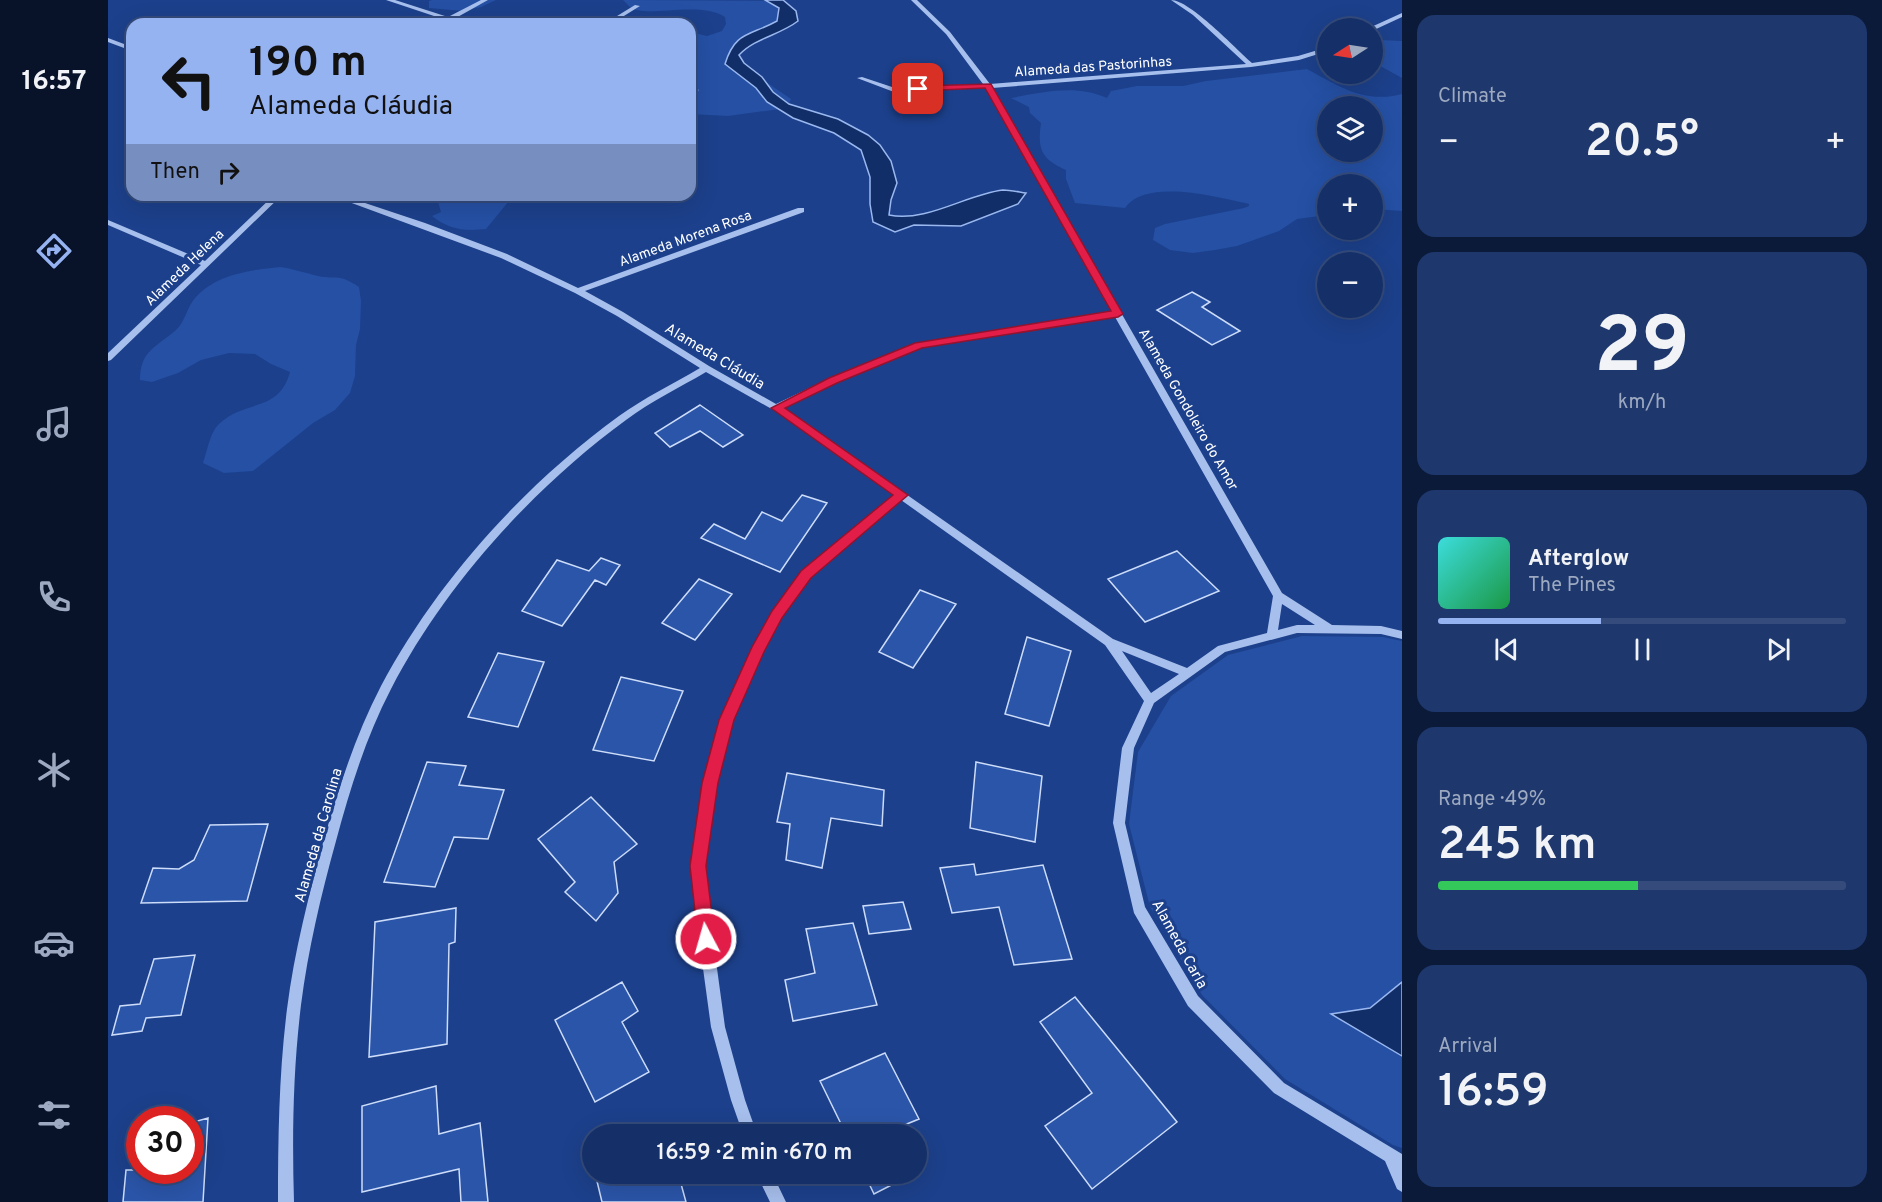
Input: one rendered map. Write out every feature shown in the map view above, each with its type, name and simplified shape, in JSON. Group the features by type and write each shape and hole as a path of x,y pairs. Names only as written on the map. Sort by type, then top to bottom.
{"street":[{"path":"389,0 445,18"},
{"path":"450,18 485,0"},
{"name":"Alameda Gondoleiro do Amor","path":"914,0 948,33 988,86 1278,596 1329,629"},
{"path":"1174,0 1195,14 1251,65"},
{"path":"617,18 637,6"},
{"path":"1383,23 1402,15"},
{"path":"108,40 126,47"},
{"name":"Alameda das Pastorinhas","path":"860,78 894,90 988,86 1251,65 1299,58 1317,52"},
{"name":"Alameda Helena","path":"108,358 272,201"},
{"name":"Alameda Cláudia","path":"352,201 494,252 578,291 620,314 706,368 776,408 1109,642"},
{"name":"Alameda Morena Rosa","path":"578,291 801,210"},
{"path":"108,222 206,264"},
{"path":"776,408 833,380 919,345 1118,314"},
{"name":"Alameda da Carolina","path":"286,1202 285,1138 292,1024 305,941 334,822 363,740 399,665 462,573 539,487 623,418 706,368"},
{"path":"746,1124 718,1027 698,866 710,783 727,720 757,651 777,615 806,574 901,495"},
{"path":"1272,635 1278,596"},
{"name":"Alameda Carla","path":"1396,1160 1279,1088 1193,1000 1139,909 1119,823 1128,748 1150,700 1222,649 1297,629 1381,630 1402,634"},
{"path":"1109,642 1188,673"},
{"path":"1109,642 1150,700"},
{"path":"1396,1160 1402,1184"},
{"path":"769,1184 778,1202"}],"shaded area":[{"path":"432,0 496,0 481,7 463,11 429,8 429,1"},
{"path":"623,0 785,1 788,8 783,29 747,46 738,53 747,69 791,99 787,108 728,116 696,114 696,33 707,36 722,31 726,24 725,17 701,10 648,11 630,7"},
{"path":"765,0 783,0 796,11 798,21 752,44 739,55 744,63 762,77 773,92 789,104 838,119 868,135 880,145 891,161 897,183 889,215 903,216 932,212 1003,190 1026,193 1018,204 961,226 914,225 895,232 873,222 870,177 861,150 834,133 793,118 767,102 756,88 725,64 729,53 739,40 777,21 779,8"},
{"path":"1383,40 1402,41 1402,78 1383,68"},
{"path":"1307,69 1317,74 1317,84 1335,84 1352,92 1370,96 1317,96 1317,162 1383,162 1383,96 1402,94 1402,211 1383,210 1383,174 1317,174 1317,216 1297,219 1279,231 1237,246 1193,253 1170,250 1153,240 1155,228 1244,208 1249,204 1183,192 1149,194 1135,199 1125,208 1075,203 1066,179 1066,170 1051,162 1043,152 1040,140 1041,123 1030,113 1029,107 1011,98 1071,90 1107,98 1111,91 1137,86 1183,86 1206,81"},
{"path":"438,201 509,201 486,229 471,230 451,227 432,216 441,212"},
{"path":"280,267 318,276 342,278 359,287 360,329 356,345 355,376 350,393 335,410 313,423 253,471 224,473 203,463 216,428 229,416 270,400 278,394 285,385 290,372 255,354 229,353 201,360 178,373 152,382 140,380 143,362 146,355 156,345 179,327 195,298 213,283 234,275"},
{"path":"1302,636 1383,637 1402,641 1402,1148 1393,1145 1285,1079 1202,995 1150,907 1129,824 1138,752 1171,696 1228,655"},
{"path":"1402,982 1402,1056 1331,1014 1370,1008"}],"building":[{"path":"1192,292 1210,302 1202,307 1240,331 1212,345 1157,310"},
{"path":"700,405 743,435 723,447 700,431 670,447 655,433"},
{"path":"802,495 827,503 780,572 701,538 714,524 745,539 762,512 782,521"},
{"path":"1177,551 1219,591 1145,622 1108,579"},
{"path":"601,558 620,565 606,585 595,580 562,626 522,611 557,560 589,571"},
{"path":"699,579 732,594 695,640 662,623"},
{"path":"920,590 956,604 913,668 879,652"},
{"path":"1027,637 1071,651 1049,726 1005,714"},
{"path":"498,653 544,662 518,727 468,717"},
{"path":"621,677 683,691 654,761 593,750"},
{"path":"427,762 466,766 459,785 504,790 488,839 454,837 435,887 384,882"},
{"path":"976,762 1042,776 1035,842 970,828"},
{"path":"787,773 884,790 882,826 831,818 822,868 786,860 790,824 777,822"},
{"path":"591,797 637,844 614,862 618,893 596,921 565,892 575,882 538,839"},
{"path":"268,824 247,901 141,903 153,868 179,869 194,860 210,825"},
{"path":"974,864 976,875 1043,865 1072,959 1014,965 999,907 952,913 940,868"},
{"path":"903,902 911,929 869,934 863,906"},
{"path":"456,908 455,942 449,944 447,1044 369,1057 375,922"},
{"path":"853,923 877,1005 793,1021 785,980 815,973 806,929"},
{"path":"195,955 181,1015 146,1018 142,1031 112,1035 120,1006 140,1004 154,959"},
{"path":"622,982 638,1011 622,1022 649,1072 595,1102 555,1020"},
{"path":"1075,997 1177,1122 1092,1189 1045,1126 1092,1093 1040,1022"},
{"path":"885,1053 919,1119 907,1124 841,1124 820,1081"},
{"path":"436,1086 439,1134 480,1123 488,1202 461,1202 459,1169 362,1192 362,1106"},
{"path":"208,1118 203,1202 123,1202 126,1170 126,1184 204,1184 204,1119"},
{"path":"598,1184 681,1184 686,1202 602,1202"},
{"path":"869,1184 894,1184 874,1194"}],"route":[{"path":"706,939 698,866 710,783 727,720 757,651 777,615 806,574 901,495 776,408 833,380 919,345 1118,314 988,86 918,89"}]}
